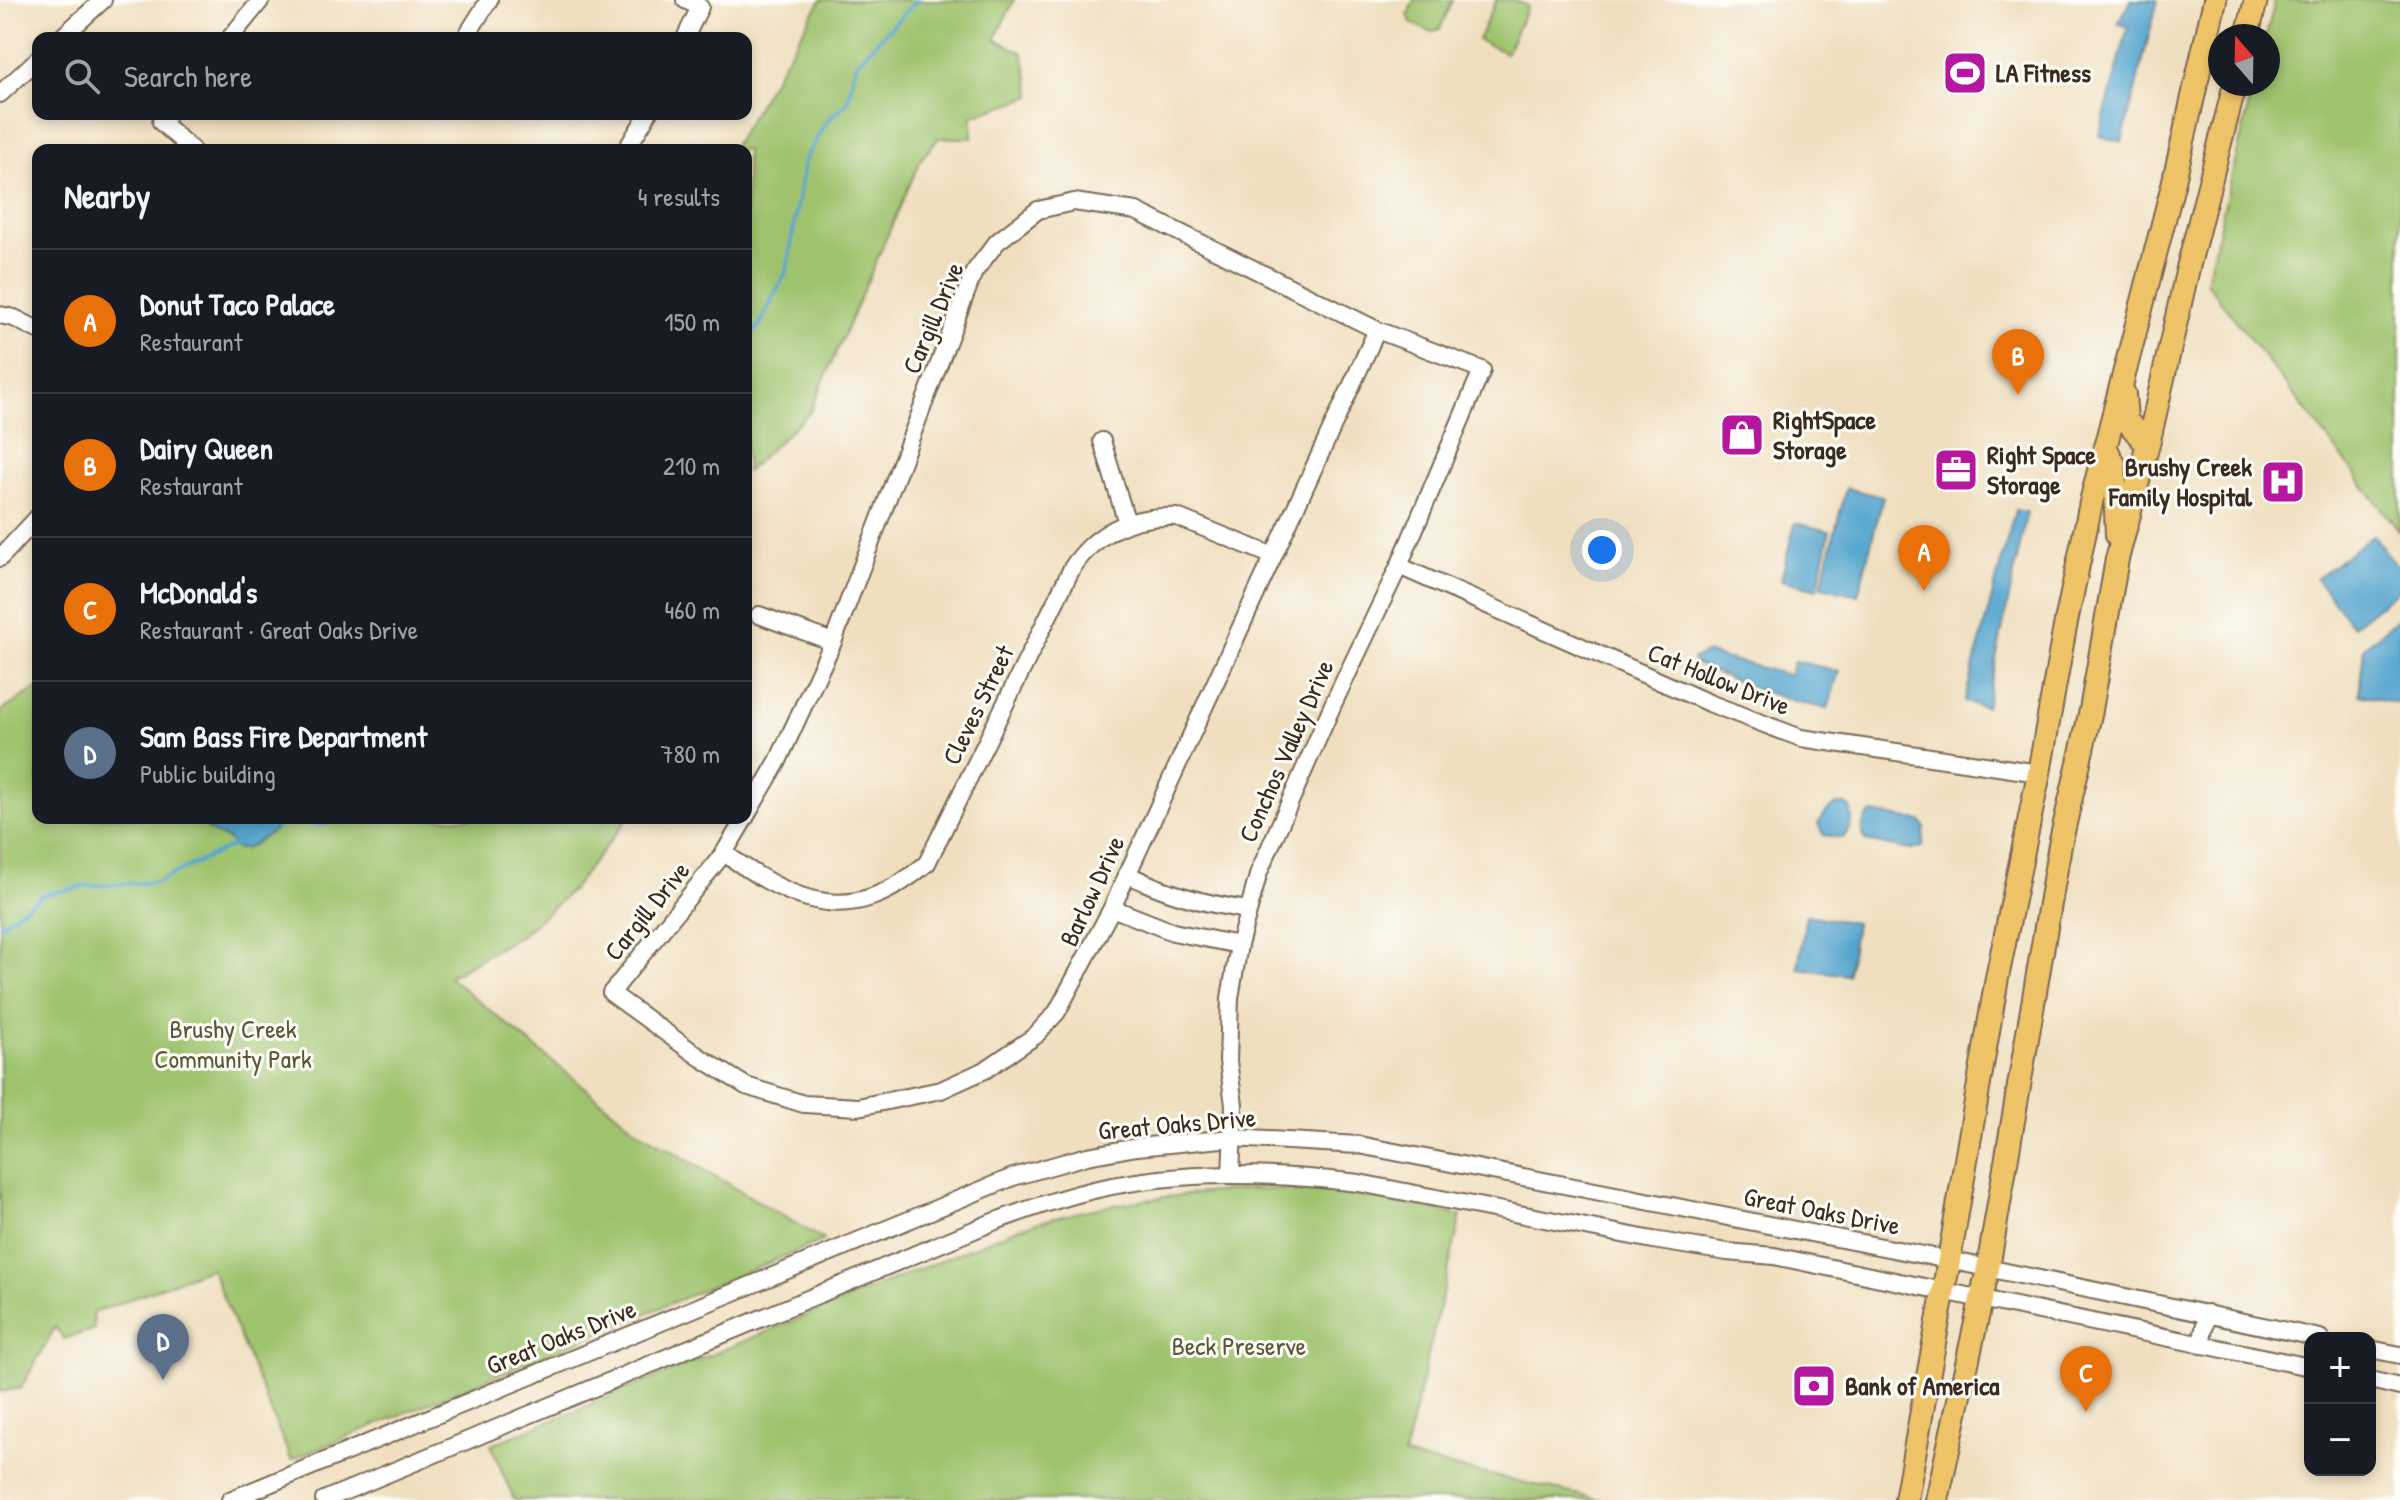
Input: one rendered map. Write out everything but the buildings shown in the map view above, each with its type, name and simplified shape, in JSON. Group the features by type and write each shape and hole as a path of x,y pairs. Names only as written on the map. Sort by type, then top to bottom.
{"main road":[{"path":"1906,1500 1997,978 2065,627 2092,498 2173,185 2215,0"},
{"path":"2250,24 2256,0"},
{"path":"1937,1500 1988,1268 2060,845 2091,710 2117,559 2232,96"},
{"path":"2123,381 2126,420 2142,439 2149,440"},
{"path":"2105,447 2114,464 2117,559"}],"street":[{"path":"68,32 103,0"},
{"path":"235,32 261,0"},
{"path":"469,32 489,0"},
{"path":"686,32 692,4"},
{"path":"0,94 32,65"},
{"path":"166,120 187,144"},
{"path":"630,144 644,120"},
{"name":"Cargill Drive","path":"752,805 778,761 833,642 974,272 997,242 1038,210 1074,202 1136,211 1377,330 1482,370"},
{"path":"0,315 32,327"},
{"name":"Barlow Drive","path":"611,993 698,1056 746,1086 804,1104 858,1107 941,1090 985,1070 1035,1036 1057,1012 1112,908 1271,555 1377,330"},
{"name":"Conchos Valley Drive","path":"1231,1175 1234,1105 1228,1061 1230,998 1239,945 1259,872 1334,702 1399,566 1482,370"},
{"path":"1102,441 1127,523"},
{"name":"Cleves Street","path":"724,853 770,883 801,897 847,904 873,898 905,881 927,863 1072,568 1100,536 1127,523 1161,516 1177,517 1271,555"},
{"path":"0,558 32,523"},
{"name":"Cat Hollow Drive","path":"1399,566 1695,697 1801,738 2039,773"},
{"path":"759,615 833,642"},
{"name":"Cargill Drive","path":"611,993 724,853 741,824"},
{"path":"1127,874 1156,889 1200,903 1248,910"},
{"path":"1112,908 1173,932 1239,945"},
{"name":"Great Oaks Drive","path":"230,1500 1013,1177 1087,1156 1125,1149 1232,1138 1359,1145 1949,1260 2304,1334"},
{"name":"Great Oaks Drive","path":"324,1500 993,1222 1052,1201 1122,1184 1231,1175 1310,1177 1359,1183 1653,1240 1774,1256 2304,1366"},
{"path":"2201,1345 2207,1313"},
{"path":"2376,1350 2400,1355"},
{"path":"2376,1381 2400,1387"}],"green space":[{"path":"821,0 1014,0 995,39 1023,53 1032,96 972,116 972,138 939,138 921,159 810,412 752,466 752,144 735,144 749,120 752,120 752,115"},
{"path":"1414,0 1453,0 1440,29 1431,32 1411,23 1408,14"},
{"path":"1496,0 1515,0 1528,6 1506,53 1478,40"},
{"path":"2275,0 2400,0 2400,532 2206,282 2251,96 2280,96 2280,24 2269,24"},
{"name":"Brushy Creek Community Park","path":"32,691 32,824 623,824 572,890 524,933 449,977 638,1131 824,1240 291,1460 211,1268 93,1313 94,1329 64,1339 55,1327 21,1388 0,1392 0,712"},
{"name":"Beck Preserve","path":"1248,1189 1316,1190 1391,1200 1461,1216 1404,1456 1603,1500 514,1500 491,1445 1022,1227 1078,1212 1134,1202"}],"water":[{"path":"2131,0 2158,0 2122,142 2099,136 2128,27 2118,23"},
{"path":"1846,488 1883,497 1858,595 1821,586"},
{"path":"2015,510 2027,512 1986,707 1964,702"},
{"path":"1795,523 1830,531 1817,589 1781,580"},
{"path":"2373,535 2400,570 2400,589 2353,626 2316,579"},
{"path":"2400,617 2400,704 2359,694 2364,647"},
{"path":"1705,653 1789,675 1794,661 1839,671 1828,709 1760,690 1694,663 1693,659"},
{"path":"1845,804 1850,807 1852,816 1846,834 1843,838 1824,835 1818,824 1823,816 1832,807"},
{"path":"1872,813 1921,821 1925,827 1923,847 1910,850 1866,841 1862,828"},
{"path":"206,824 281,826 246,849 236,849 229,840 208,830"},
{"path":"1806,915 1856,923 1848,975 1798,968"}],"waterway":[{"path":"752,334 787,270 804,162 826,122 848,101 856,63 917,0"},
{"path":"276,828 286,824"},
{"path":"307,824 327,824"},
{"path":"0,925 43,895 85,886 157,882 238,843"}],"place":[{"name":"LA Fitness","path":"1965,73"},
{"name":"Dairy Queen","path":"2018,395"},
{"name":"RightSpace Storage","path":"1742,435"},
{"name":"Right Space Storage","path":"1956,470"},
{"name":"Brushy Creek Family Hospital","path":"2283,482"},
{"name":"Donut Taco Palace","path":"1924,591"},
{"name":"Sam Bass Fire Department","path":"163,1380"},
{"name":"Bank of America","path":"1814,1386"},
{"name":"McDonald's","path":"2086,1412"}]}
